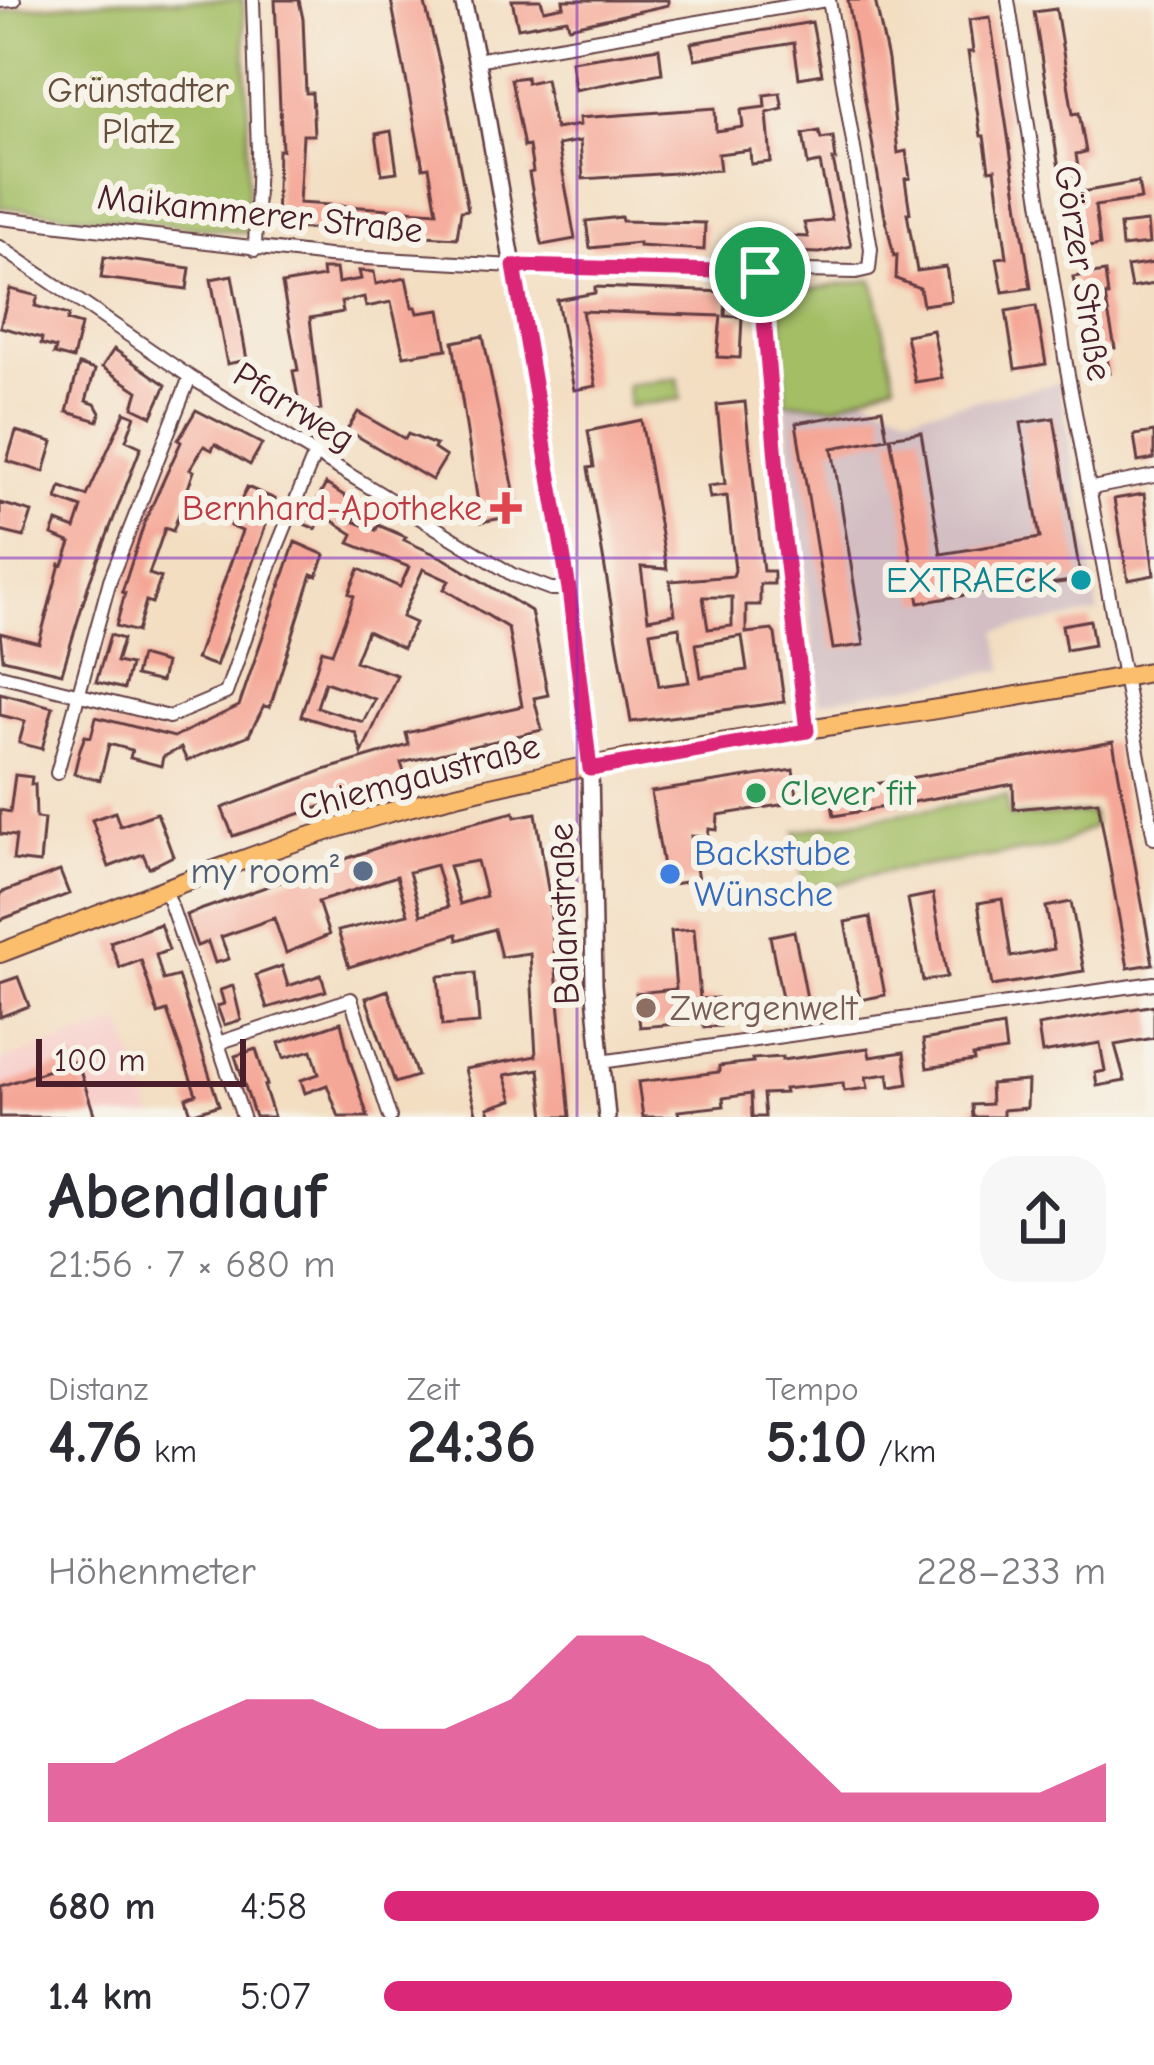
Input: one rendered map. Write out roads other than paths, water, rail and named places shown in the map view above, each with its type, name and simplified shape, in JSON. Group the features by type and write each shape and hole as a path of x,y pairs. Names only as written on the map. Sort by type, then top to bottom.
{"main road":[{"name":"Chiemgaustraße","path":"0,953 376,816 590,769 1154,671"}],"street":[{"path":"0,2 14,0"},
{"path":"253,0 258,152 255,250"},
{"name":"Balanstraße","path":"463,0 569,589 590,769 594,984 607,1117"},
{"path":"476,60 828,0"},
{"name":"Maikammerer Straße","path":"0,218 255,250 514,266 856,272 870,266 871,249 828,0"},
{"name":"Görzer Straße","path":"1008,0 1066,364 1154,838"},
{"name":"Pfarrweg","path":"0,247 190,377 513,575 551,589 569,589"},
{"path":"760,272 780,506 807,731"},
{"path":"57,773 76,694 131,518 190,377"},
{"path":"0,675 169,717 226,693 314,455"},
{"path":"1092,488 1154,476"},
{"path":"166,891 243,1117"},
{"path":"601,1062 1154,983"},
{"path":"218,1042 351,999 390,1117"}],"place":[{"name":"Bernhard-Apotheke","path":"506,508"},
{"name":"EXTRAECK","path":"1081,580"},
{"name":"Clever fit","path":"756,793"},
{"name":"my room²","path":"363,871"},
{"name":"Backstube Wünsche","path":"670,874"},
{"name":"Zwergenwelt","path":"646,1008"}],"park label":[{"name":"Grünstadter Platz","path":"138,110"}]}
